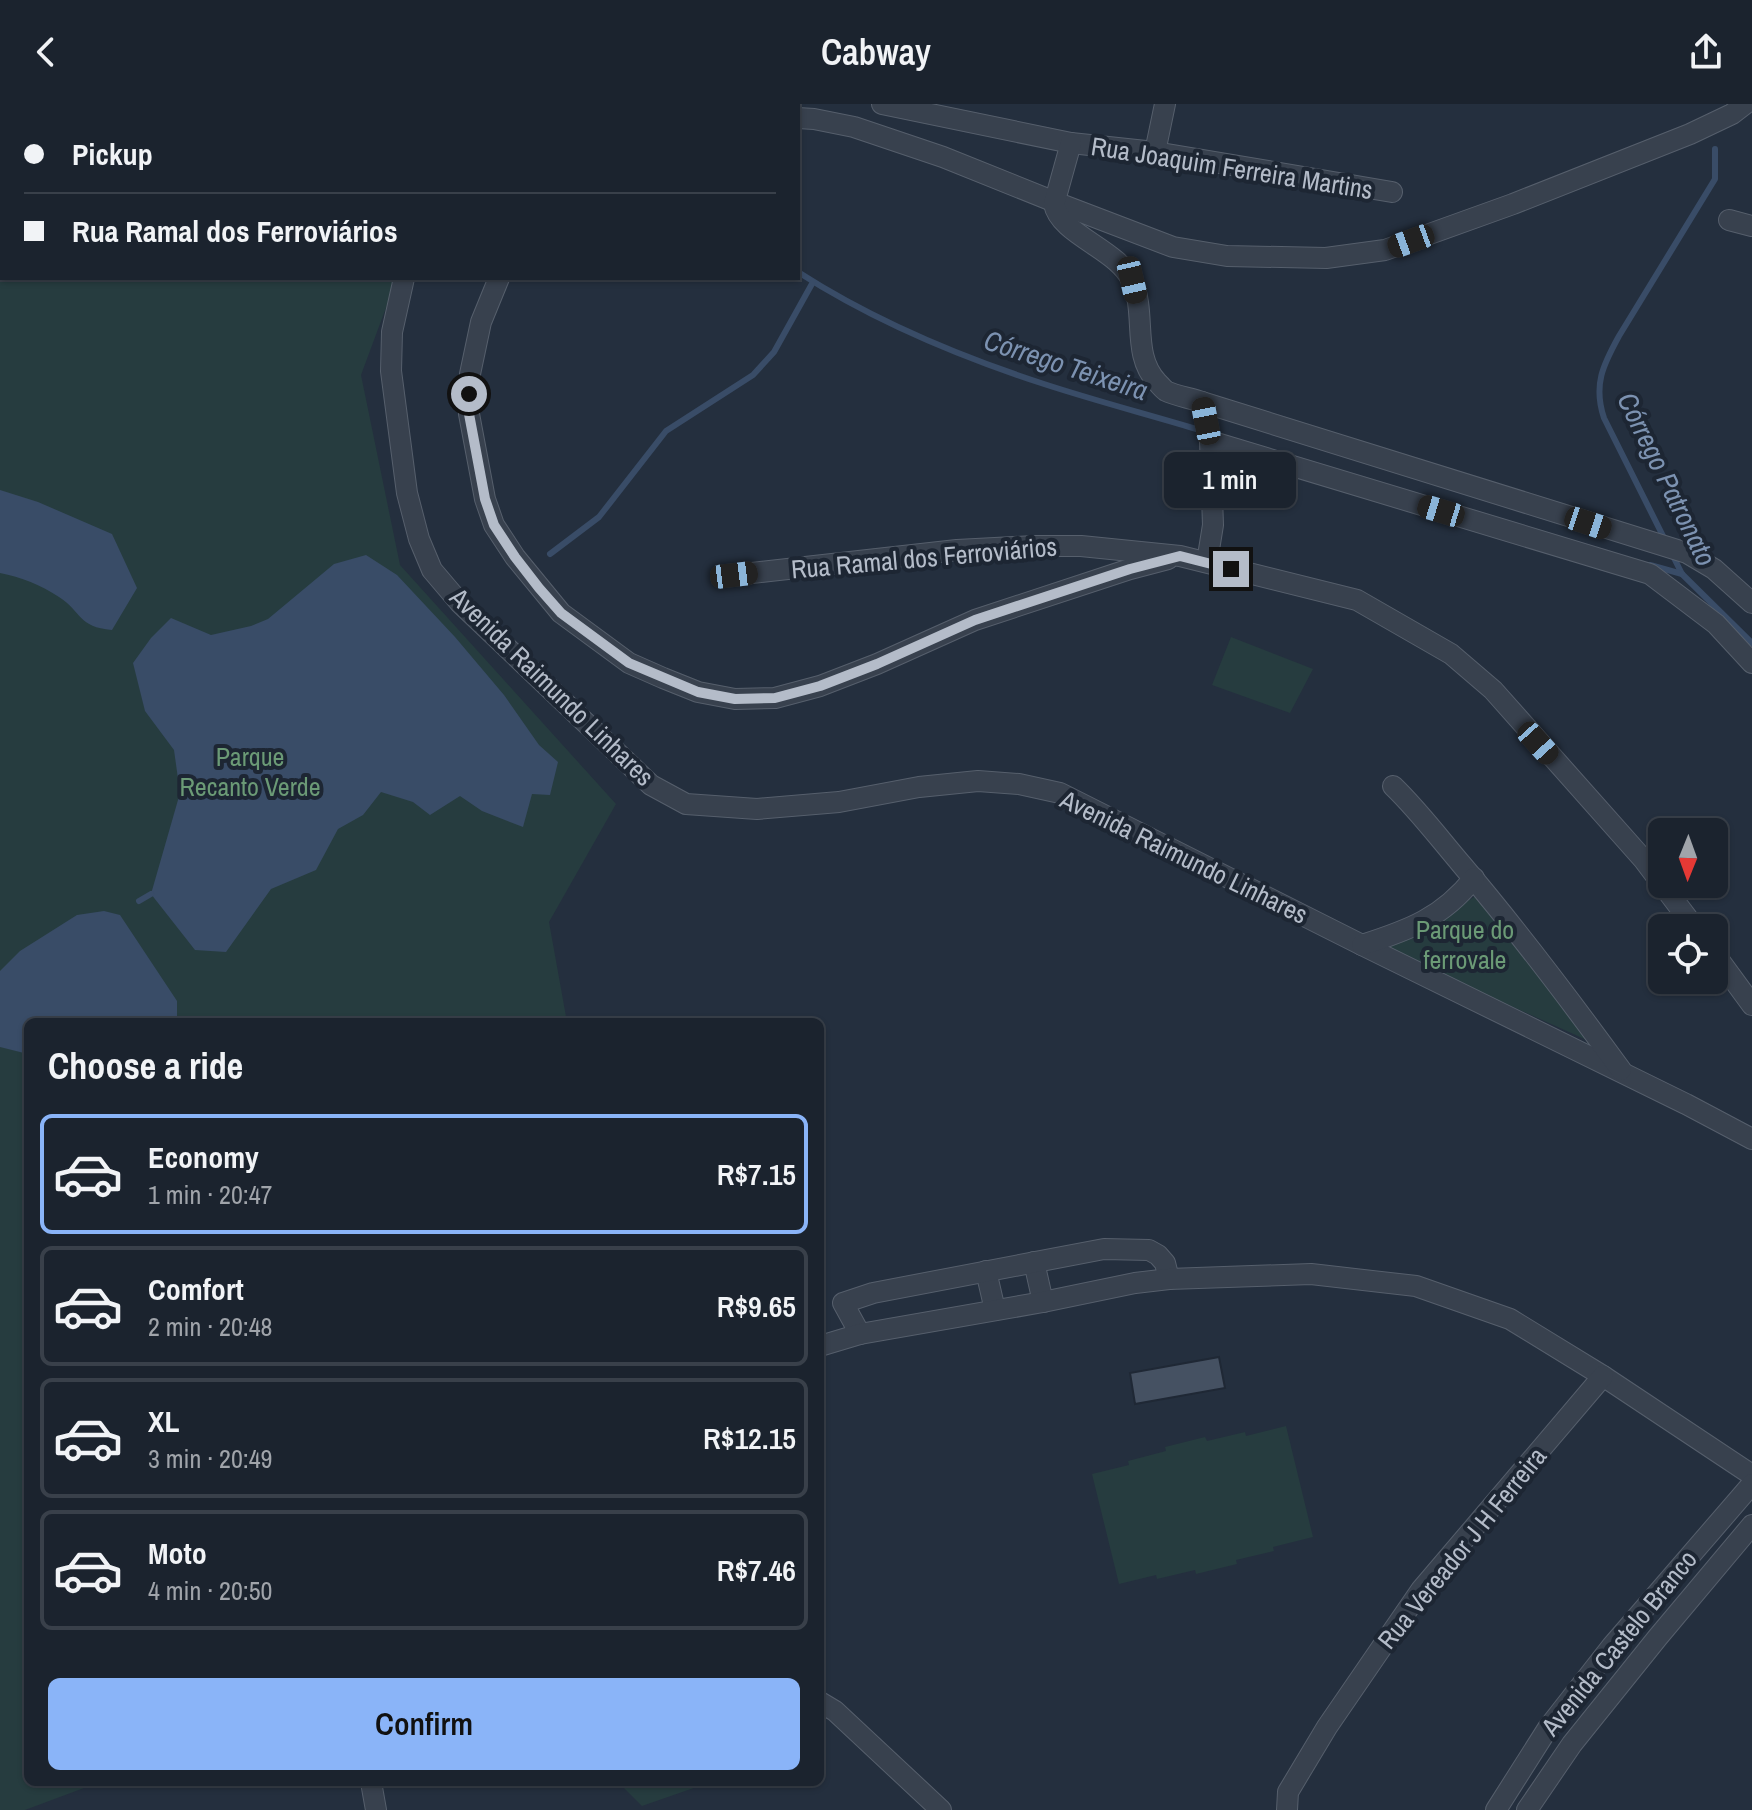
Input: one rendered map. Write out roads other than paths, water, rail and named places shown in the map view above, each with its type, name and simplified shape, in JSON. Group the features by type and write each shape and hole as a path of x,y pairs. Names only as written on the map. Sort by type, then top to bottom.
{"street":[{"name":"Rua Joaquim Ferreira Martins","path":"882,104 1071,143 1155,152 1392,192"},
{"path":"1155,152 1165,104"},
{"path":"800,118 854,127 943,157 1173,247 1227,256 1326,258 1385,250 1513,204 1690,134 1732,114 1745,104"},
{"name":"Rua Joaquim Ferreira Martins","path":"1055,202 1071,143"},
{"path":"1055,202 1055,210 1060,217 1112,256 1132,280 1143,360 1151,375 1165,390 1687,553 1714,569 1752,603"},
{"path":"1729,220 1752,226"},
{"name":"Avenida Raimundo Linhares","path":"404,280 392,332 391,371 407,493 419,539 432,570 460,603 651,785 686,804 757,809 839,802 919,787 978,781 1019,784 1060,793 1752,1139"},
{"path":"498,280 481,322 470,374 469,414 485,499 494,525 515,557 561,613 629,663 663,678 698,692 735,699 775,698 820,686 877,664 988,615 1180,556"},
{"path":"1202,402 1210,441 1213,525 1207,562"},
{"path":"1210,441 1650,574 1716,624 1752,663"},
{"name":"Rua Ramal dos Ferroviários","path":"734,575 957,550 1093,547 1180,556 1357,600 1451,654 1493,690 1643,859 1684,914"},
{"path":"1393,786 1474,878 1560,986 1623,1073"},
{"path":"1362,945 1428,920 1460,896 1474,878"},
{"path":"1728,972 1752,1005"},
{"path":"860,1334 843,1303 873,1293 1104,1249 1149,1250 1165,1263 1169,1279"},
{"path":"1034,1262 1043,1302"},
{"path":"986,1271 995,1310"},
{"path":"824,1345 860,1334 1169,1279 1311,1274 1416,1286 1510,1319 1603,1376 1752,1475"},
{"name":"Rua Vereador J H Ferreira","path":"1287,1810 1288,1792 1327,1727 1421,1590 1603,1376"},
{"name":"Avenida Castelo Branco","path":"1496,1810 1566,1704 1752,1484"},
{"name":"Avenida Castelo Branco","path":"1527,1810 1581,1732 1752,1525"},
{"path":"824,1704 835,1711 941,1810"},
{"path":"372,1786 376,1810"}],"water":[{"path":"0,490 38,502 112,534 137,588 112,630 86,622 59,597 45,589 0,573"},
{"path":"366,555 397,575 455,637 504,695 539,745 558,762 550,795 532,794 523,827 482,811 460,796 430,815 413,802 381,792 363,815 338,829 316,870 271,889 226,952 195,950 151,894 180,793 174,750 145,711 133,663 171,618 211,635 251,626 268,619 334,564"},
{"path":"104,911 120,915 177,1001 177,1017 24,1018 24,1053 0,1047 0,971 20,951 77,915"}],"waterway":[{"name":"Córrego Patronato","path":"1666,542 1604,418 1599,395 1601,376 1619,336 1715,179 1715,149"},
{"name":"Córrego Teixeira","path":"800,273 886,321 981,362 1203,431"},
{"name":"Córrego Teixeira","path":"550,554 599,517 666,431 753,375 774,352 813,282"},
{"name":"Córrego Patronato","path":"1673,556 1682,574 1752,643"},
{"name":"Córrego Teixeira","path":"1650,565 1682,574"},
{"path":"139,901 151,894"}],"park label":[{"name":"Parque Recanto Verde","path":"250,772"},
{"name":"Parque do ferrovale","path":"1465,945"}]}
